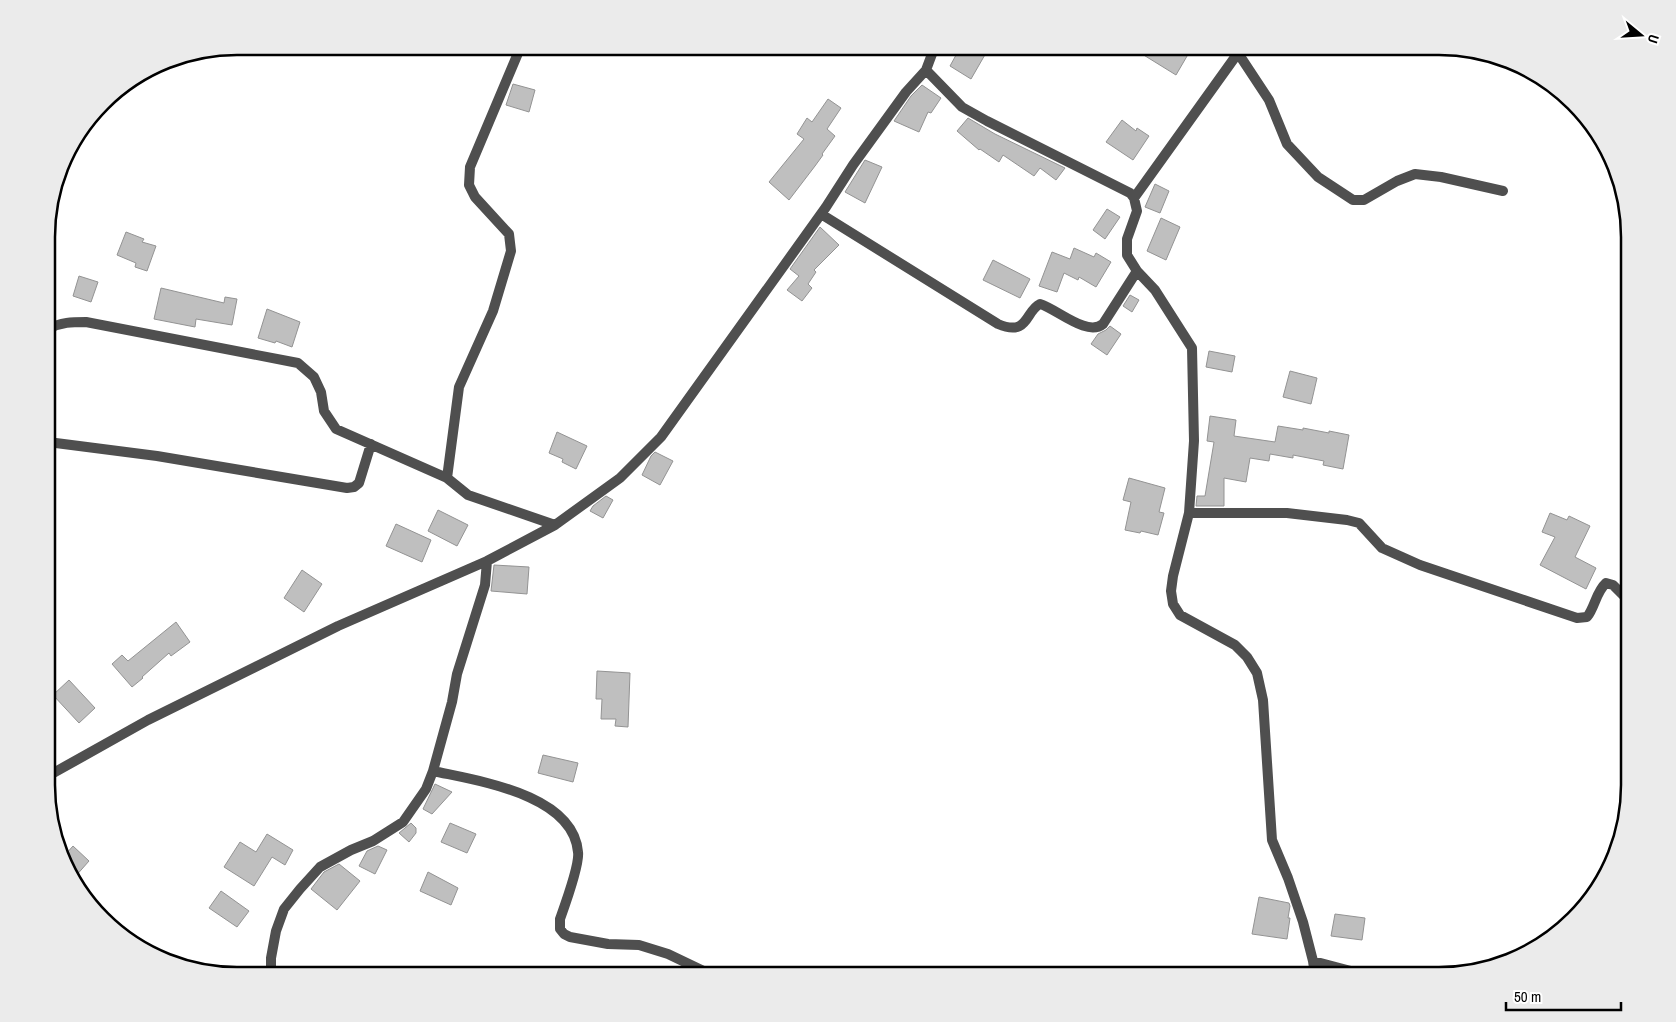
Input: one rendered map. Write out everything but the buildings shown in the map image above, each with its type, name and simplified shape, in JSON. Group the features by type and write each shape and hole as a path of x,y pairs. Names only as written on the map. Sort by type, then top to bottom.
{"street":[{"path":"447,478 459,387 493,312 511,251 509,234 475,197 469,185 470,167 517,55"},
{"path":"55,772 148,720 338,626 487,561 555,524 620,478 640,460 670,427 821,214 858,158 906,92 926,70 932,55"},
{"path":"1134,198 1236,55"},
{"path":"1243,55 1269,100 1287,144 1318,177 1353,200 1364,200 1397,181 1415,174 1503,191"},
{"path":"926,70 962,107 1130,193 1134,198 1137,211 1126,239 1127,255 1137,272 1155,290 1192,348 1194,440 1190,513 1170,591 1173,604 1180,615 1236,645 1247,656 1257,672 1263,700 1272,840 1288,878 1313,967"},
{"path":"821,214 1005,327 1021,326 1027,321 1037,305 1040,304 1084,326 1099,327 1137,272"},
{"path":"55,325 86,322 298,363 314,377 322,392 324,411 336,429 447,478 468,495 555,524"},
{"path":"55,443 157,456 347,488 354,487 360,483 372,444"},
{"path":"1190,513 1287,513 1359,523 1382,548 1420,565 1577,618 1587,617 1592,612 1601,588 1606,583 1613,585 1621,593"},
{"path":"271,967 276,931 284,909 320,867 380,838 402,822 426,789 433,771 452,702 457,674 485,585 487,561"},
{"path":"433,771 505,787 535,799 563,819 574,832 579,853 560,919 560,929 564,934 570,937 608,944 639,945 668,954 695,967"},
{"path":"1313,961 1336,967"}]}
